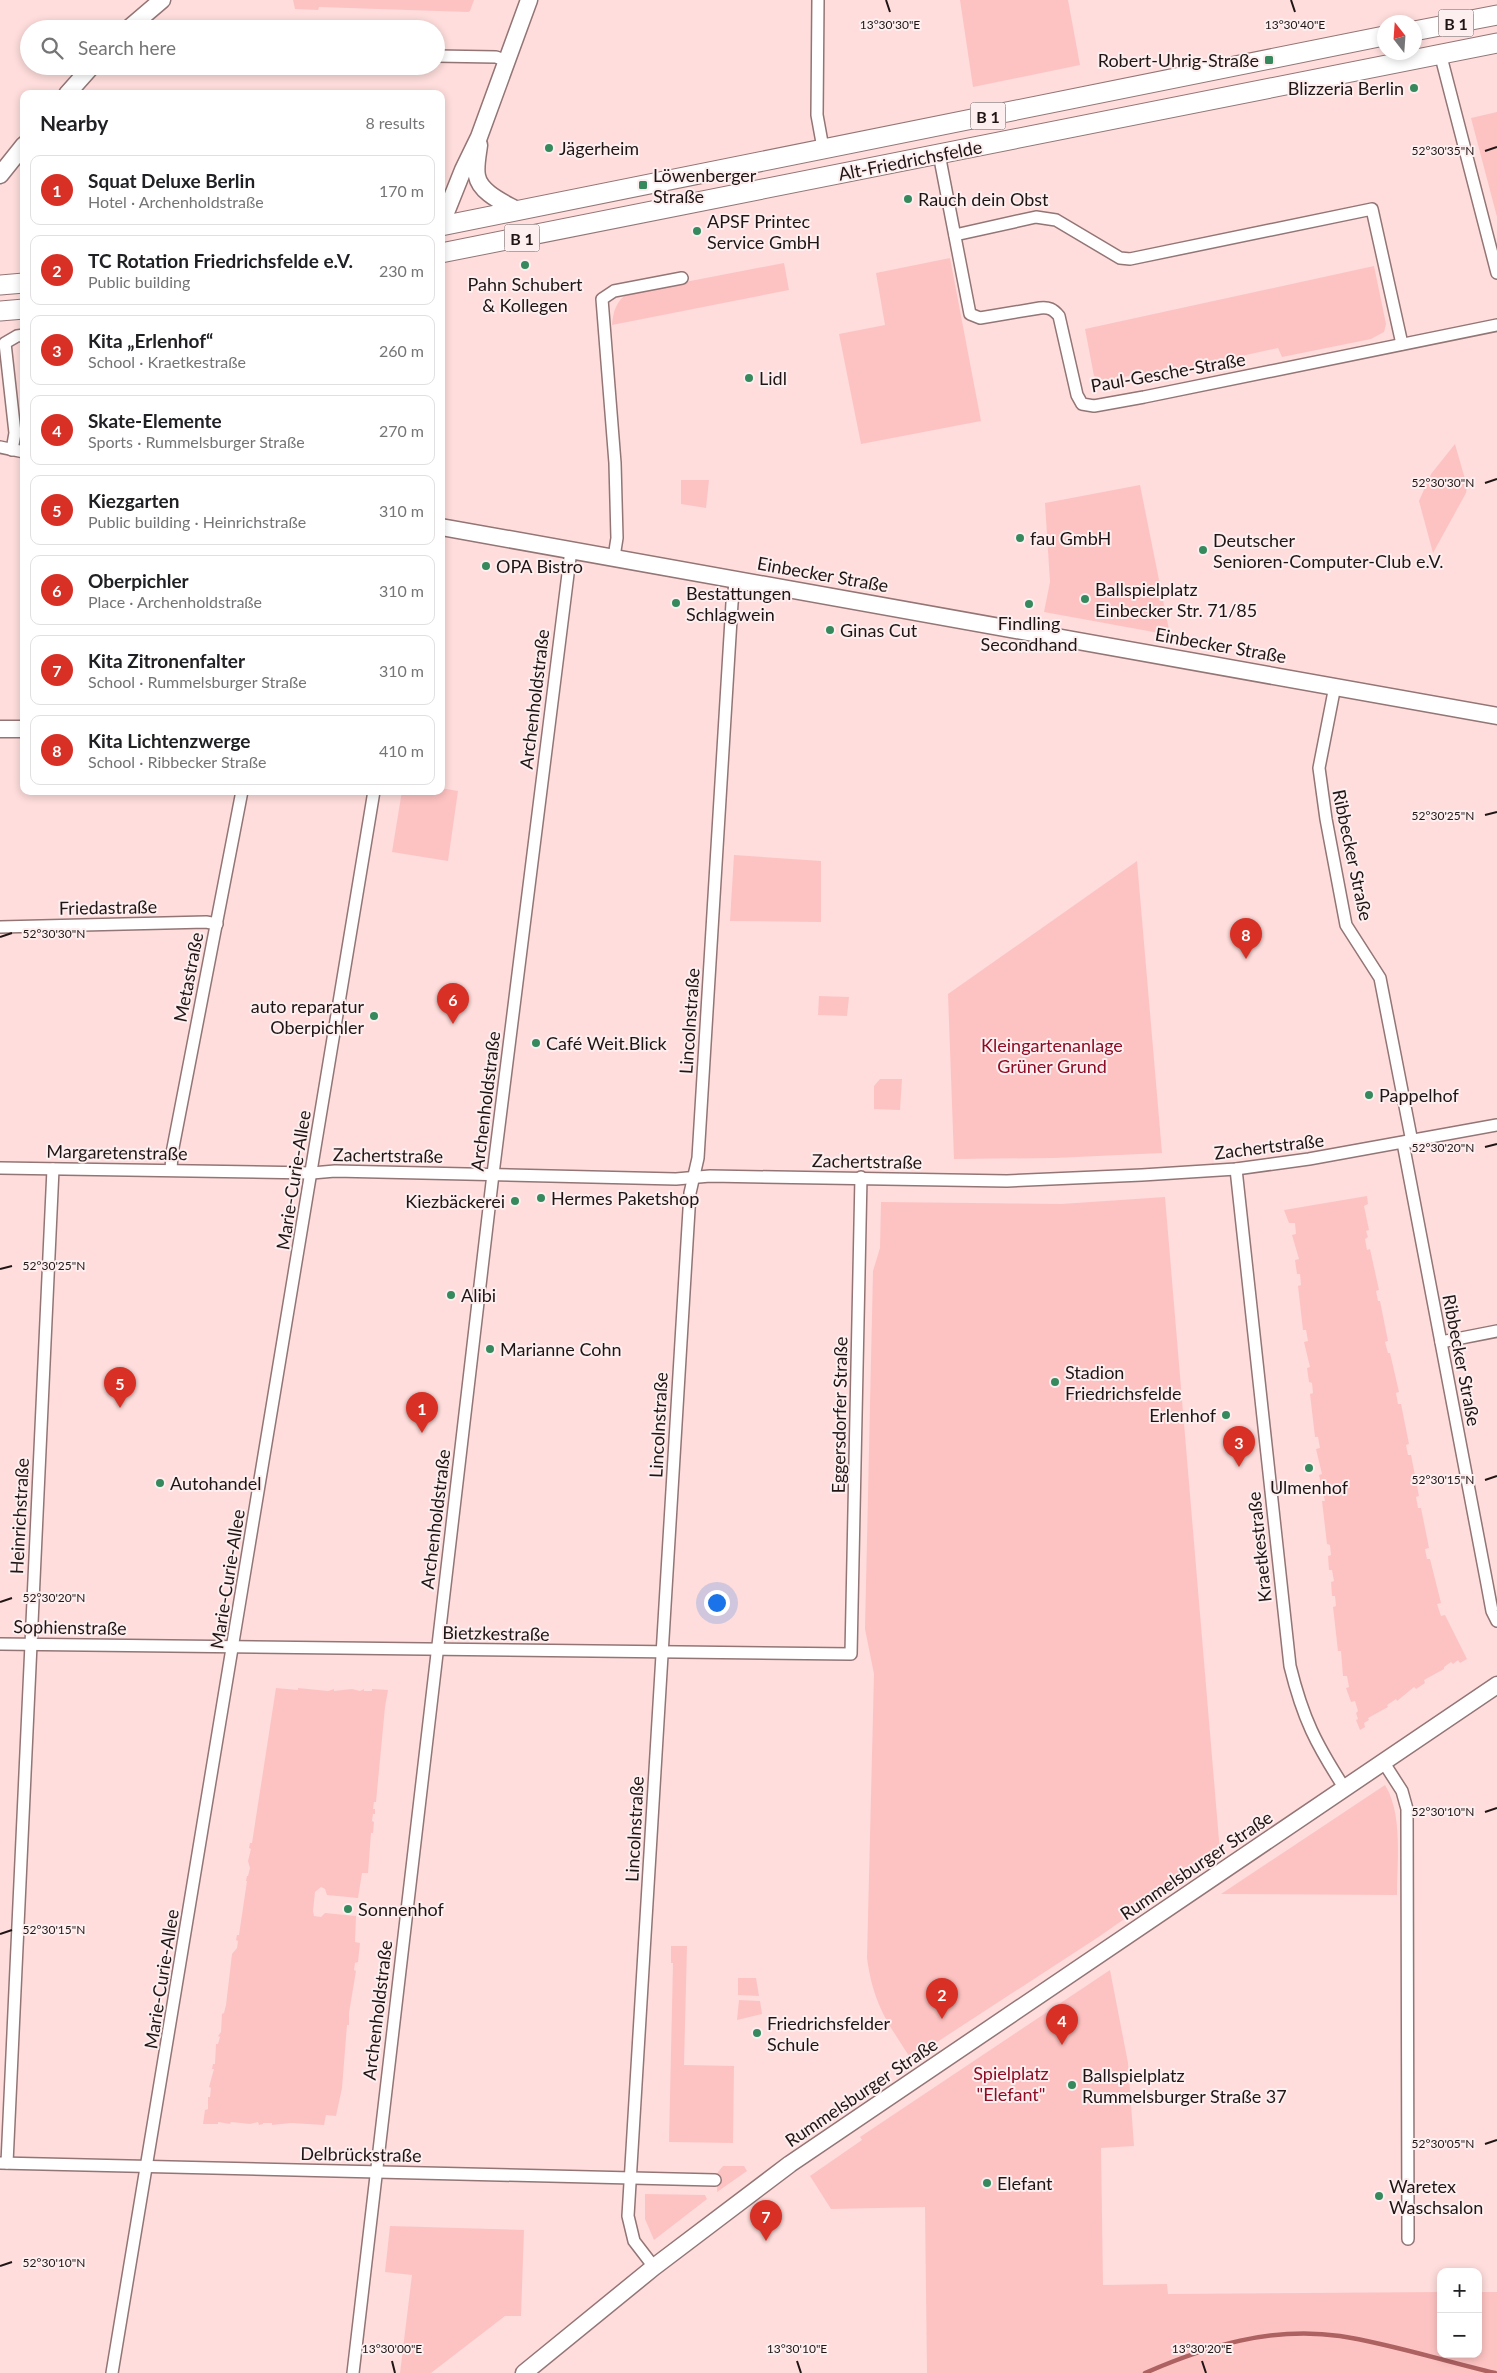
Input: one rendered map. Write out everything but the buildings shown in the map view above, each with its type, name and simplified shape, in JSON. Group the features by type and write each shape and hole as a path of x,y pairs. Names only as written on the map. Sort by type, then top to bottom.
{"main road":[{"name":"B 1","path":"1422,29 1497,15"},
{"name":"Alt-Friedrichsfelde","path":"445,225 1377,37"},
{"name":"Alt-Friedrichsfelde","path":"445,251 1497,43"},
{"path":"0,285 20,284"},
{"path":"0,311 20,309"}],"street":[{"path":"139,20 162,0"},
{"path":"445,216 463,170 479,138 529,0"},
{"path":"818,0 817,115 824,148"},
{"path":"1440,53 1496,266"},
{"path":"445,56 496,57 507,61"},
{"path":"71,90 84,75"},
{"path":"479,138 476,175 480,183 487,191 518,211"},
{"path":"0,175 20,149"},
{"name":"Paul-Gesche-Straße","path":"939,154 970,314 980,318 1040,308 1048,308 1055,311 1059,316 1077,395 1082,404 1094,406 1144,397 1497,325"},
{"path":"955,235 1036,218 1056,220 1120,258 1130,259 1372,209 1402,344"},
{"path":"614,557 617,538 615,463 602,299 614,291 682,278"},
{"path":"0,448 18,451 5,343 20,336"},
{"name":"Einbecker Straße","path":"445,528 1497,716"},
{"name":"Archenholdstraße","path":"353,2373 493,1174 571,550"},
{"name":"Lincolnstraße","path":"654,2267 634,2241 628,2216 690,1193 698,1158 732,603 736,579"},
{"name":"Ribbecker Straße","path":"1336,686 1318,768 1326,819 1346,925 1380,978 1441,1342 1492,1584 1492,1611 1497,1621"},
{"path":"0,730 20,729"},
{"name":"Metastraße","path":"172,1170 172,1153 241,795"},
{"name":"Marie-Curie-Allee","path":"112,2373 148,2166 373,795"},
{"name":"Friedastraße","path":"0,927 206,922 217,924"},
{"name":"Zachertstraße","path":"234,1171 312,1173 335,1171 676,1179 861,1177 1007,1181 1123,1177 1236,1169 1309,1160 1497,1125"},
{"name":"Margaretenstraße","path":"0,1168 234,1171"},
{"name":"Heinrichstraße","path":"3,2163 31,1644 53,1169"},
{"name":"Kraetkestraße","path":"1236,1169 1290,1666 1307,1724 1318,1748 1345,1789"},
{"name":"Eggersdorfer Straße","path":"851,1654 861,1177"},
{"path":"1441,1342 1497,1331"},
{"name":"Sophienstraße","path":"0,1644 140,1646"},
{"name":"Bietzkestraße","path":"140,1646 851,1654"},
{"name":"Rummelsburger Straße","path":"524,2373 654,2267 814,2147 1497,1686"},
{"path":"1384,1763 1402,1791 1407,1808 1408,2238"},
{"name":"Delbrückstraße","path":"3,2163 715,2180"}],"green space":[{"path":"293,0 474,0 468,12 319,7 318,10 295,9"},
{"path":"960,0 1068,0 1080,65 973,87"},
{"path":"1497,112 1497,217 1471,118"},
{"path":"950,258 981,421 861,444 839,334 885,325 876,273"},
{"path":"784,263 789,290 612,325 616,307 628,293"},
{"path":"1374,266 1386,324 1384,332 1371,339 1282,357 1278,348 1196,366 1103,380 1094,376 1085,329"},
{"path":"1455,444 1467,486 1466,493 1433,553 1419,501 1431,474"},
{"path":"681,480 709,480 706,508 681,504"},
{"path":"1140,485 1170,635 1044,612 1050,582 1045,503"},
{"path":"445,789 458,791 448,861 392,852 401,795 445,795"},
{"path":"734,855 821,861 821,922 730,921"},
{"name":"Kleingartenanlage Grüner Grund","path":"1137,861 1162,1153 1055,1158 954,1159 948,994"},
{"path":"819,996 849,997 847,1016 818,1015"},
{"path":"880,1079 902,1079 900,1110 874,1109 874,1086"},
{"path":"1367,1196 1368,1204 1364,1206 1369,1230 1366,1231 1368,1237 1365,1239 1367,1250 1370,1249 1379,1290 1376,1291 1378,1301 1380,1301 1388,1341 1385,1342 1388,1353 1390,1353 1399,1392 1396,1393 1398,1404 1401,1404 1409,1444 1406,1445 1408,1455 1411,1455 1419,1496 1416,1497 1418,1508 1421,1508 1429,1548 1425,1549 1427,1559 1430,1559 1441,1603 1437,1604 1441,1616 1445,1615 1467,1659 1460,1663 1458,1660 1453,1664 1451,1662 1444,1669 1424,1680 1425,1683 1416,1689 1414,1687 1397,1701 1396,1699 1387,1705 1388,1707 1368,1718 1369,1720 1364,1723 1365,1727 1360,1730 1356,1720 1358,1719 1356,1713 1358,1711 1355,1701 1351,1702 1346,1688 1349,1687 1347,1676 1343,1676 1341,1651 1338,1651 1333,1607 1336,1606 1335,1596 1332,1596 1331,1582 1334,1581 1332,1570 1329,1570 1328,1556 1331,1555 1330,1545 1327,1544 1322,1501 1325,1501 1319,1475 1322,1474 1316,1449 1320,1448 1318,1437 1315,1437 1310,1394 1313,1393 1312,1383 1309,1382 1307,1368 1310,1367 1304,1342 1308,1341 1306,1330 1303,1330 1298,1286 1301,1285 1300,1274 1297,1274 1295,1260 1299,1259 1292,1235 1296,1234 1295,1223 1289,1223 1284,1210"},
{"path":"1165,1197 1220,1852 1100,1936 911,2059 882,2012 873,1988 867,1958 874,1674 865,1629 873,1271 880,1248 881,1202 1061,1204"},
{"path":"276,1688 328,1691 334,1689 334,1691 352,1689 360,1691 364,1689 364,1691 372,1691 372,1689 388,1690 376,1802 374,1802 373,1809 375,1809 375,1814 373,1814 372,1821 374,1822 373,1833 371,1833 368,1873 362,1873 358,1898 327,1895 325,1889 321,1887 315,1892 314,1916 321,1917 325,1913 356,1916 355,1942 360,1943 358,1962 355,1963 354,1970 356,1971 349,2013 349,2025 347,2025 342,2088 336,2116 326,2115 324,2125 291,2123 272,2125 272,2123 263,2123 259,2125 258,2122 250,2124 218,2122 218,2124 203,2124 205,2110 208,2109 208,2097 210,2097 211,2088 209,2087 214,2069 212,2069 213,2064 215,2064 216,2044 218,2044 220,2037 218,2036 221,2032 222,2014 226,2005 232,1954 237,1948 238,1941 236,1940 237,1935 239,1935 246,1881 250,1868 248,1861 251,1849 249,1848 250,1843 252,1843"},
{"path":"1385,1785 1391,1797 1397,1824 1397,1895 1221,1894"},
{"path":"671,1946 687,1946 684,2065 734,2066 733,2143 669,2142 673,1963 671,1963"},
{"name":"Spielplatz \"Elefant\"","path":"1110,1970 1128,2063 1134,2146 1101,2148 1103,2285 1167,2284 1168,2294 1437,2292 1437,2358 1482,2358 1482,2292 1497,2292 1497,2373 927,2373 925,2207 831,2209 810,2176 862,2140 860,2137"},
{"path":"738,1978 756,1978 759,1996 738,1995"},
{"path":"739,2000 760,2001 762,2014 737,2020"},
{"path":"723,2166 744,2166 747,2171 717,2192 718,2172"},
{"path":"645,2194 705,2195 707,2199 654,2240 645,2219"},
{"path":"390,2226 524,2230 521,2316 505,2316 431,2373 400,2373 412,2275 385,2272"}],"waterway":[{"path":"1145,2373 1192,2354 1216,2347 1265,2336 1290,2334 1340,2336 1379,2343 1495,2373"}],"place":[{"name":"Robert-Uhrig-Straße","path":"1269,60"},
{"name":"Blizzeria Berlin","path":"1414,88"},
{"name":"Jägerheim","path":"549,148"},
{"name":"Löwenberger Straße","path":"643,185"},
{"name":"Rauch dein Obst","path":"908,199"},
{"name":"APSF Printec Service GmbH","path":"697,231"},
{"name":"Pahn Schubert & Kollegen","path":"525,265"},
{"name":"Lidl","path":"749,378"},
{"name":"fau GmbH","path":"1020,538"},
{"name":"Deutscher Senioren-Computer-Club e.V.","path":"1203,550"},
{"name":"OPA Bistro","path":"486,566"},
{"name":"Ballspielplatz Einbecker Str. 71/85","path":"1085,599"},
{"name":"Bestattungen Schlagwein","path":"676,603"},
{"name":"Findling Secondhand","path":"1029,604"},
{"name":"Ginas Cut","path":"830,630"},
{"name":"Kita Lichtenzwerge","path":"1246,959"},
{"name":"auto reparatur Oberpichler","path":"374,1016"},
{"name":"Oberpichler","path":"453,1024"},
{"name":"Café Weit.Blick","path":"536,1043"},
{"name":"Pappelhof","path":"1369,1095"},
{"name":"Hermes Paketshop","path":"541,1198"},
{"name":"Kiezbäckerei","path":"515,1201"},
{"name":"Alibi","path":"451,1295"},
{"name":"Marianne Cohn","path":"490,1349"},
{"name":"Stadion Friedrichsfelde","path":"1055,1382"},
{"name":"Kiezgarten","path":"120,1408"},
{"name":"Erlenhof","path":"1226,1415"},
{"name":"Squat Deluxe Berlin","path":"422,1433"},
{"name":"Kita „Erlenhof“","path":"1239,1467"},
{"name":"Ulmenhof","path":"1309,1468"},
{"name":"Autohandel","path":"160,1483"},
{"name":"Sonnenhof","path":"348,1909"},
{"name":"TC Rotation Friedrichsfelde e.V.","path":"942,2019"},
{"name":"Friedrichsfelder Schule","path":"757,2033"},
{"name":"Skate-Elemente","path":"1062,2045"},
{"name":"Ballspielplatz Rummelsburger Straße 37","path":"1072,2085"},
{"name":"Elefant","path":"987,2183"},
{"name":"Waretex Waschsalon","path":"1379,2196"},
{"name":"Kita Zitronenfalter","path":"766,2241"}]}
